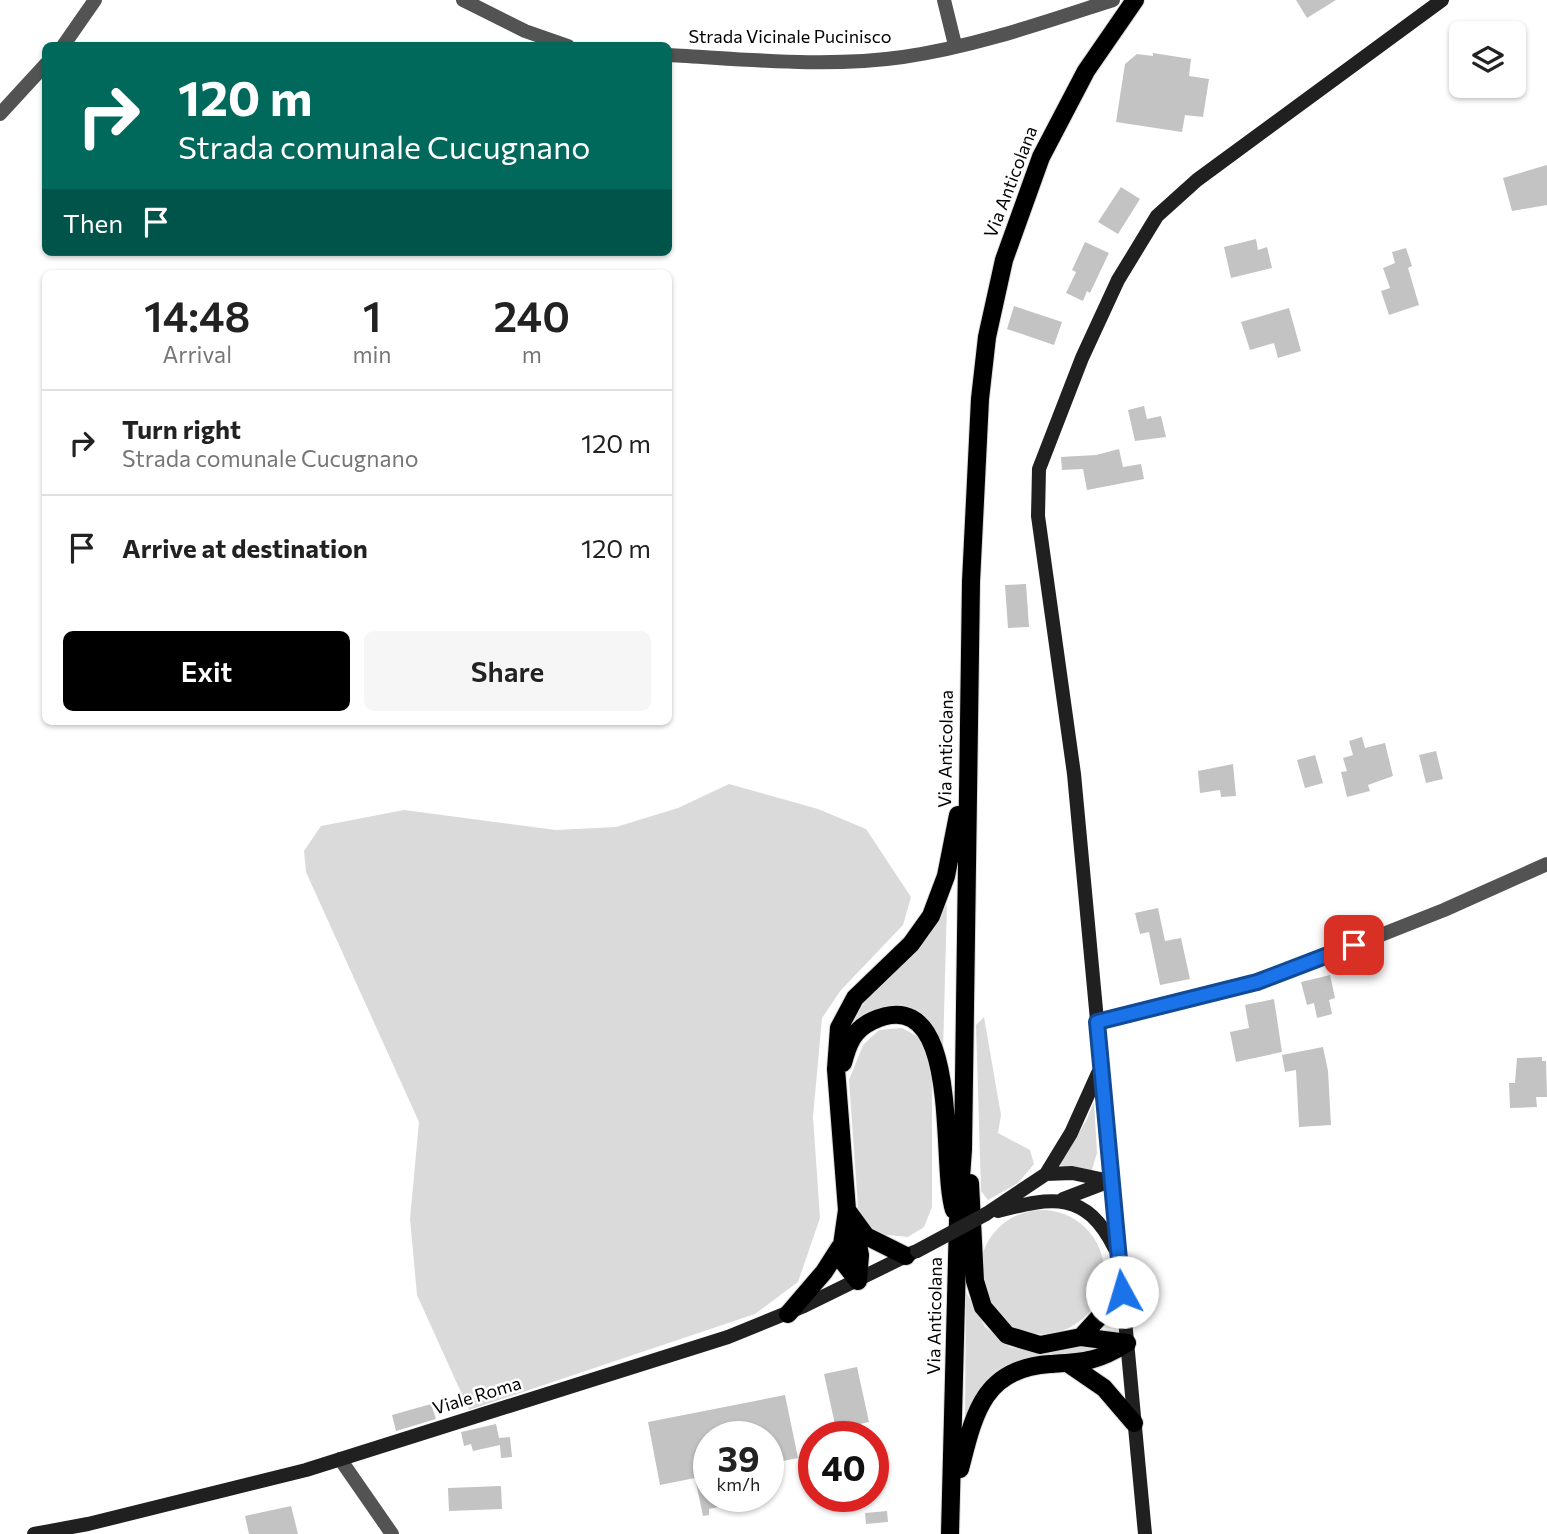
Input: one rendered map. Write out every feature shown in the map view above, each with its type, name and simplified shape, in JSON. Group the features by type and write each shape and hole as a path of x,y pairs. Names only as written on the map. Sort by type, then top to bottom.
{"main road":[{"name":"Via Anticolana","path":"950,1534 953,1499 958,1221 963,1149 966,771 973,531 982,382 991,313 1012,233 1045,148 1086,71 1135,0"},
{"path":"858,1281 860,1255 850,1216 838,1084 837,1036 848,1009 919,934 935,909 949,861 966,771"},
{"path":"838,1084 849,1041 865,1025 883,1017 899,1016 914,1020 928,1032 939,1060 947,1178 958,1221"},
{"path":"963,1149 969,1172 973,1272 987,1314 1002,1331 1028,1344 1057,1344 1081,1337 1127,1343"},
{"path":"788,1314 824,1272 840,1247 850,1216"},
{"path":"850,1216 872,1240 911,1254"},
{"path":"840,1247 844,1263 858,1281"},
{"path":"1081,1337 1122,1292"},
{"path":"953,1499 974,1417 987,1392 1002,1379 1022,1369 1097,1360 1127,1343"},
{"path":"1069,1364 1104,1388 1134,1423"}],"street":[{"path":"65,42 95,0"},
{"path":"463,0 525,31 557,42"},
{"path":"944,0 955,45"},
{"name":"Strada Vicinale Pucinisco","path":"672,55 861,60 905,57 1114,0"},
{"path":"1145,1534 1074,774 1038,516 1037,488 1041,461 1118,280 1157,216 1190,185 1442,0"},
{"path":"0,114 42,68"},
{"path":"1097,1022 1272,978 1444,910 1547,864"},
{"path":"986,1214 1046,1174 1071,1133 1100,1068"},
{"path":"1046,1174 1072,1173 1110,1181"},
{"path":"986,1214 1036,1201 1063,1199 1110,1181"},
{"path":"1063,1199 1096,1220 1118,1255"},
{"name":"Viale Roma","path":"34,1534 102,1521 306,1471 728,1337 788,1314 858,1281 986,1214"},
{"path":"340,1459 392,1534"}],"shaded area":[{"path":"729,784 818,809 866,829 911,897 903,925 841,990 822,1018 813,1117 820,1218 798,1282 755,1314 469,1410 417,1295 410,1219 419,1122 306,872 304,851 321,826 404,810 556,830 616,827 678,808"},
{"path":"947,904 943,1052 928,1022 917,1013 906,1009 893,1008 879,1012 851,1029 869,998 924,937"},
{"path":"984,1017 1001,1115 998,1133 1030,1150 1034,1164 1018,1183 988,1200 981,1191 976,1025"},
{"path":"902,1028 922,1039 932,1059 932,1207 924,1227 908,1237 877,1234 859,1221 849,1080 863,1045 879,1030"},
{"path":"1094,1102 1097,1153 1091,1173 1059,1165 1086,1121"},
{"path":"1042,1210 1066,1215 1086,1228 1099,1248 1104,1272 1099,1296 1086,1316 1066,1329 1042,1334 1018,1329 998,1316 985,1296 980,1272 985,1248 998,1228 1018,1215"},
{"path":"966,1292 985,1327 1010,1347 1040,1352 1077,1344 1103,1349 1041,1359 971,1406 965,1419"}],"building":[{"path":"1296,0 1336,0 1307,18"},
{"path":"1153,53 1191,59 1189,76 1209,79 1203,117 1185,115 1182,132 1116,122 1125,64 1137,54 1153,56"},
{"path":"1547,165 1547,205 1512,211 1503,178"},
{"path":"1121,187 1140,199 1118,234 1098,222"},
{"path":"1256,239 1258,250 1267,247 1272,268 1231,278 1224,247"},
{"path":"1085,242 1109,253 1090,293 1087,291 1083,301 1066,293 1076,272 1072,270"},
{"path":"1406,248 1412,266 1408,268 1419,305 1389,315 1381,291 1390,288 1383,268 1395,263 1392,252"},
{"path":"1014,306 1062,322 1054,345 1007,329"},
{"path":"1289,308 1301,351 1278,358 1274,343 1250,350 1241,322"},
{"path":"1144,406 1147,419 1161,416 1166,437 1135,441 1128,410"},
{"path":"1119,449 1123,467 1141,464 1144,479 1087,490 1083,469 1062,470 1061,457 1096,455"},
{"path":"1026,584 1029,627 1008,628 1005,585"},
{"path":"1362,737 1365,748 1385,743 1393,776 1368,785 1370,791 1347,797 1341,772 1347,771 1343,758 1353,755 1349,741"},
{"path":"1436,751 1443,779 1426,783 1419,755"},
{"path":"1315,755 1323,783 1305,788 1297,760"},
{"path":"1233,764 1236,796 1221,797 1220,790 1200,793 1198,771"},
{"path":"1158,908 1165,941 1181,938 1190,979 1160,985 1149,932 1140,934 1135,913"},
{"path":"1330,975 1335,998 1329,1000 1332,1014 1317,1018 1314,1003 1307,1005 1301,982"},
{"path":"1274,999 1282,1052 1236,1062 1230,1032 1249,1028 1245,1005"},
{"path":"1323,1047 1328,1071 1331,1125 1299,1127 1296,1070 1285,1072 1282,1055"},
{"path":"1542,1057 1542,1061 1546,1061 1547,1097 1536,1097 1537,1107 1510,1108 1509,1083 1515,1083 1517,1058"},
{"path":"857,1367 869,1421 834,1421 824,1374"},
{"path":"785,1395 798,1458 784,1461 784,1421 693,1421 693,1478 660,1485 648,1422"},
{"path":"431,1404 436,1419 396,1431 392,1415"},
{"path":"496,1424 499,1438 510,1437 512,1457 501,1458 500,1445 473,1451 471,1444 464,1446 461,1432"},
{"path":"501,1486 502,1509 449,1511 448,1488"},
{"path":"291,1506 298,1534 249,1534 245,1516"},
{"path":"887,1512 888,1522 866,1524 865,1513"}],"route":[{"path":"1122,1292 1097,1022 1257,982 1354,945"}]}
